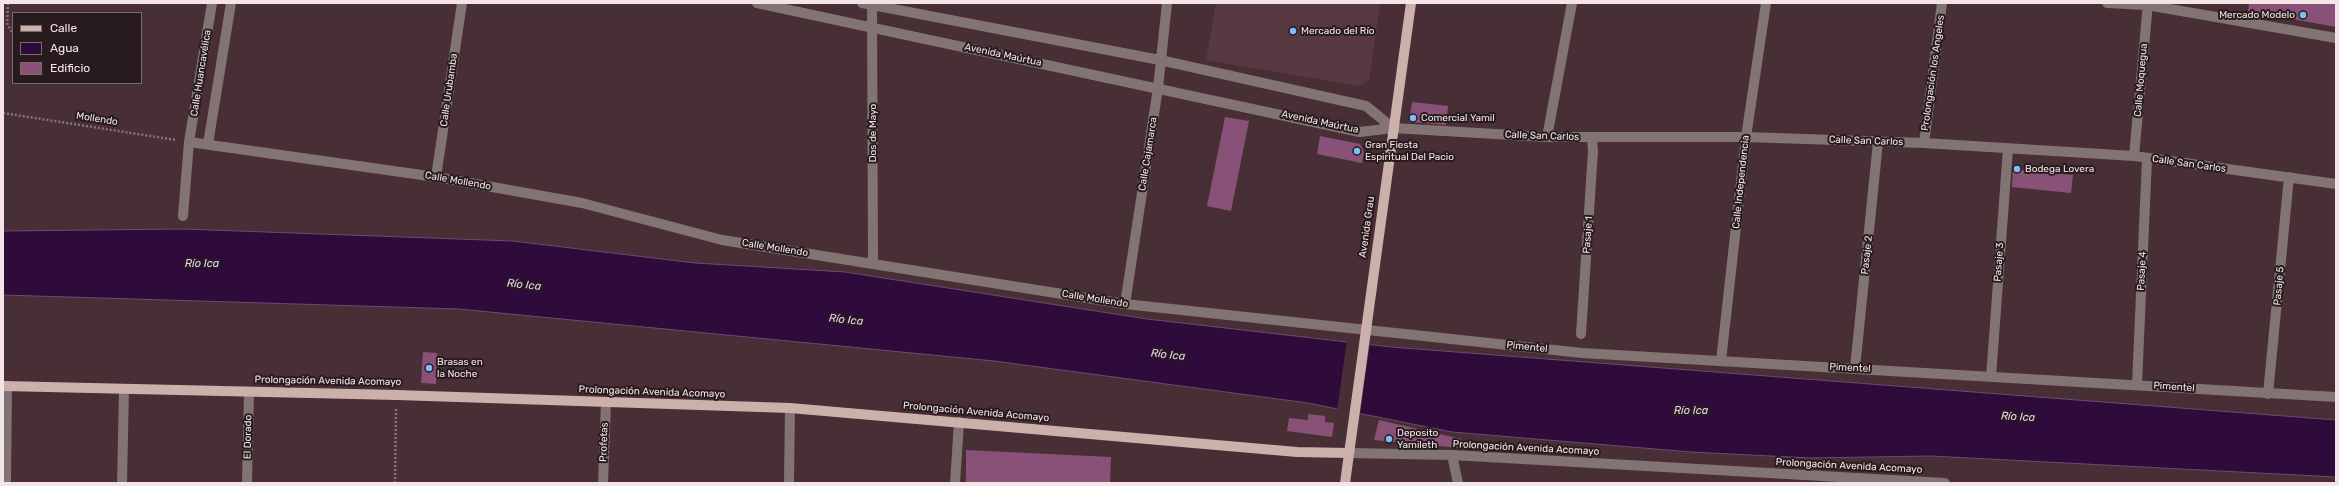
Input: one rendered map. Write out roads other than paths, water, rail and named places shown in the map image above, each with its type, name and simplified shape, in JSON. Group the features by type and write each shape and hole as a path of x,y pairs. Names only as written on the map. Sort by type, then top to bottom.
{"main road":[{"name":"Avenida Grau","path":"1345,483 1354,425 1364,336 1411,3"},
{"name":"Prolongación Avenida Acomayo","path":"5,386 397,395 790,408 1297,452 1349,453"}],"street":[{"name":"Calle Huancavélica","path":"183,216 189,142 212,3"},
{"path":"208,144 231,3"},
{"name":"Calle Urubamba","path":"436,177 462,3"},
{"name":"Avenida Maúrtua","path":"757,3 874,26 1360,132 1393,128"},
{"name":"Calle Cajamarca","path":"1125,304 1158,88 1160,60 1168,3"},
{"path":"1547,137 1572,3"},
{"name":"Calle Independencia","path":"1721,361 1746,137 1766,3"},
{"name":"Prolongación los Angeles","path":"1924,143 1942,3"},
{"path":"2106,3 2148,4 2336,38"},
{"path":"869,4 1160,60 1366,106 1393,128"},
{"name":"Dos de Mayo","path":"869,4 874,26 873,263"},
{"name":"Calle Moquegua","path":"2134,156 2148,4"},
{"name":"Calle San Carlos","path":"1393,128 1547,137 1746,137 1924,143 2134,156 2336,184"},
{"name":"Pasaje 1","path":"1581,334 1593,151 1592,137"},
{"name":"Calle Mollendo","path":"189,142 436,177 582,203 722,240 1125,304 1364,336"},
{"name":"Pasaje 2","path":"1855,368 1878,142"},
{"name":"Pasaje 3","path":"1991,377 2008,148"},
{"name":"Pasaje 4","path":"2137,384 2147,159"},
{"name":"Pasaje 5","path":"2268,394 2289,177"},
{"name":"Pimentel","path":"1364,336 1582,353 2137,384 2268,394 2336,397"},
{"path":"5,386 6,483"},
{"path":"122,483 124,389"},
{"name":"El Dorado","path":"247,483 249,392"},
{"name":"Profetas","path":"603,483 606,402"},
{"path":"788,483 790,408"},
{"path":"955,483 959,422"},
{"name":"Prolongación Avenida Acomayo","path":"1349,453 1452,455 1857,481 1945,483"},
{"path":"1452,455 1458,483"}],"water":[{"name":"Río Ica","path":"183,229 513,241 695,263 845,272 1147,319 1391,347 2336,420 2336,477 1931,456 1810,458 1691,452 1452,432 1308,403 994,361 459,309 3,295 3,231"}],"place":[{"name":"Mercado Modelo","path":"2303,15"},
{"name":"Mercado del Río","path":"1293,31"},
{"name":"Comercial Yamil","path":"1413,118"},
{"name":"Gran Fiesta Espiritual Del Pacio","path":"1357,151"},
{"name":"Bodega Lovera","path":"2017,169"},
{"name":"Brasas en la Noche","path":"429,368"},
{"name":"Deposito Yamileth","path":"1389,439"}]}
